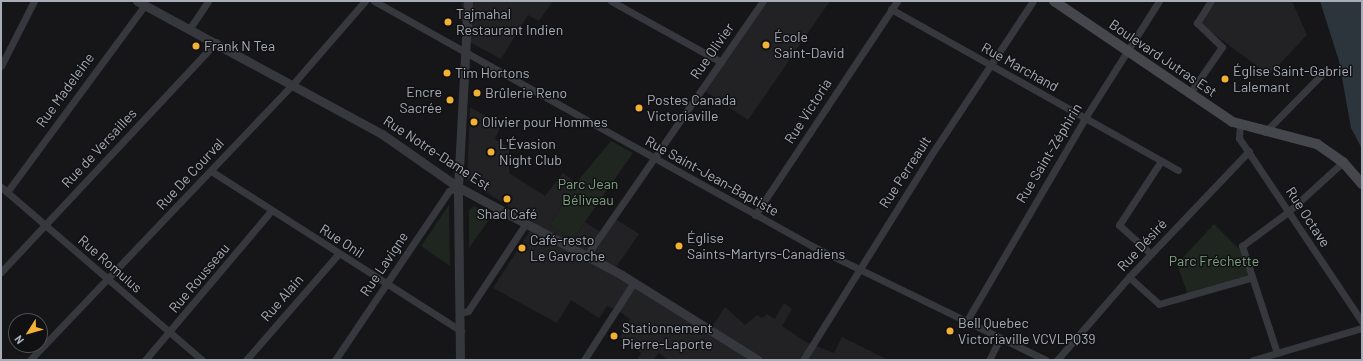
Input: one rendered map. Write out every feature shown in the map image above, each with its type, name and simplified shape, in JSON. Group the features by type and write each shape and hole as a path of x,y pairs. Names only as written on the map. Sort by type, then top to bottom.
{"main road":[{"name":"Boulevard Jutras Est","path":"1054,1 1190,93 1240,124 1265,132 1317,144 1343,162 1362,184"}],"street":[{"path":"1,64 34,1"},
{"path":"190,28 208,1"},
{"name":"Rue De Courval","path":"30,360 211,171 292,84 365,1"},
{"name":"Rue Saint-Jean-Baptiste","path":"374,1 755,215 858,269 1046,360"},
{"path":"460,360 461,331 458,187 468,1"},
{"path":"611,1 625,4 721,62"},
{"name":"Rue Olivier","path":"588,255 763,1"},
{"name":"Rue Victoria","path":"755,215 897,1"},
{"name":"Rue Perreault","path":"803,360 858,269 1033,1"},
{"name":"Rue Saint-Zéphirin","path":"966,322 1085,118 1159,1"},
{"path":"1190,93 1222,47 1197,23 1210,1"},
{"name":"Rue Notre-Dame Est","path":"141,3 216,42 382,134 458,187 588,255 634,282 758,360"},
{"name":"Rue Madeleine","path":"4,189 141,3"},
{"name":"Rue Marchand","path":"891,9 1178,170"},
{"name":"Rue de Versailles","path":"1,272 216,42"},
{"path":"1265,132 1326,70"},
{"name":"Rue Octave","path":"1240,124 1239,138 1362,322"},
{"name":"Rue Désiré","path":"1057,360 1150,254 1249,151"},
{"path":"1150,254 1119,225 1161,161"},
{"path":"1277,353 1250,278 1242,246 1288,212 1343,162"},
{"name":"Rue Onil","path":"211,171 386,285 461,331"},
{"name":"Rue Lavigne","path":"335,360 449,191 458,187"},
{"name":"Rue Romulus","path":"4,189 202,360"},
{"name":"Rue Rousseau","path":"145,360 170,333 271,211"},
{"path":"460,313 468,311 526,223"},
{"name":"Rue Alain","path":"246,360 338,254"},
{"path":"1129,277 1159,304 1250,278"},
{"path":"584,360 634,282"},
{"path":"1253,360 1362,328"},
{"path":"989,360 1000,338"}],"shaded area":[{"path":"462,1 553,1 539,21 528,15 501,59 462,38"},
{"name":"École Saint-David","path":"763,1 830,1 748,120 702,89"},
{"path":"1214,1 1292,1 1307,35 1269,75 1199,23"},
{"path":"1320,1 1362,1 1362,149 1351,128 1339,61"},
{"path":"470,107 501,125 495,139 509,148 509,173 545,196 563,173 576,183 550,225 573,239 585,222 603,234 614,218 639,234 614,270 710,330 725,307 745,325 757,315 762,318 767,314 775,319 784,303 792,309 782,326 806,342 834,353 842,337 888,360 668,360 659,353 653,360 637,360 641,353 620,337 630,319 619,311 607,306 599,318 571,300 557,323 493,288 535,223 467,180"}],"green space":[{"name":"Parc Jean Béliveau","path":"611,141 633,153 573,239 550,225 576,183"},
{"path":"449,205 449,221 450,266 421,246"},
{"path":"474,206 493,214 469,248 469,210"},
{"name":"Parc Fréchette","path":"1214,224 1240,250 1250,278 1188,295 1177,264"}],"place":[{"name":"Tajmahal Restaurant Indien","path":"448,22"},
{"name":"École Saint-David","path":"766,45"},
{"name":"Frank N Tea","path":"196,46"},
{"name":"Tim Hortons","path":"447,73"},
{"name":"Église Saint-Gabriel Lalemant","path":"1225,79"},
{"name":"Brûlerie Reno","path":"477,93"},
{"name":"Encre Sacrée","path":"450,100"},
{"name":"Postes Canada Victoriaville","path":"639,108"},
{"name":"Olivier pour Hommes","path":"474,122"},
{"name":"L'Évasion Night Club","path":"491,152"},
{"name":"Shad Café","path":"507,199"},
{"name":"Église Saints-Martyrs-Canadiens","path":"679,246"},
{"name":"Café-resto Le Gavroche","path":"522,248"},
{"name":"Bell Quebec Victoriaville VCVLPQ39","path":"950,331"},
{"name":"Stationnement Pierre-Laporte","path":"614,336"}]}
